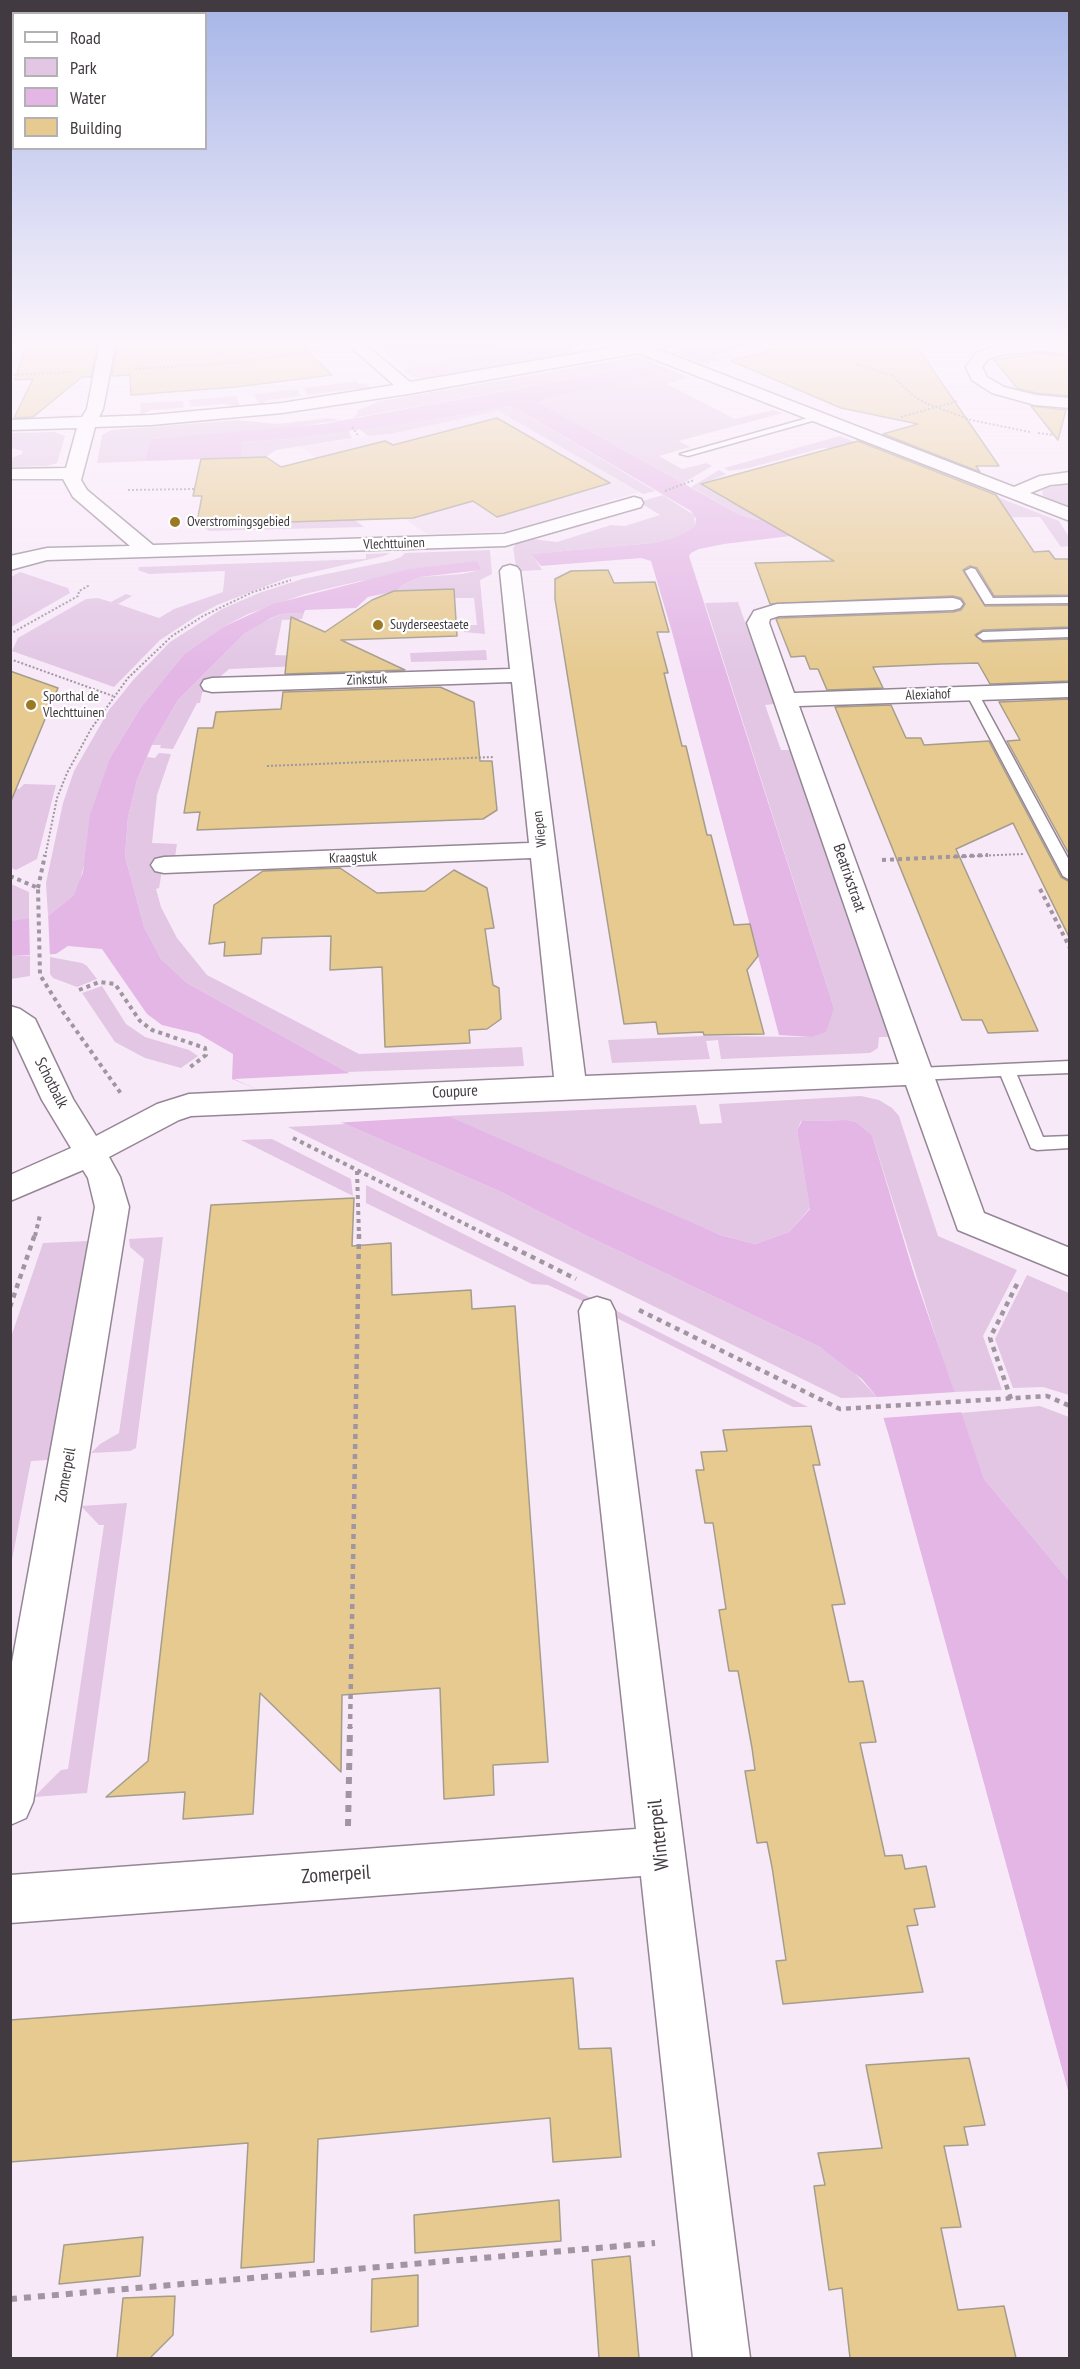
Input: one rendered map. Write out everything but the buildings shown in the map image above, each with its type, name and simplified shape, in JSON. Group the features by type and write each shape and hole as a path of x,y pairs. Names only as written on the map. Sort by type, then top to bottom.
{"street":[{"path":"80,452 74,473 74,485 80,493 148,551"},
{"path":"906,452 1070,514"},
{"path":"10,474 74,473"},
{"path":"1014,493 1046,480 1070,477"},
{"name":"Vlechttuinen","path":"10,564 47,554 505,540 634,503"},
{"name":"Wiepen","path":"510,571 571,1086"},
{"name":"Beatrixstraat","path":"952,604 783,609 761,615 758,619 970,1221 1070,1263"},
{"name":"Zinkstuk","path":"212,685 522,675"},
{"name":"Alexiahof","path":"786,700 1070,690"},
{"name":"Kraagstuk","path":"164,865 542,850"},
{"name":"Schotbalk","path":"10,1016 24,1026 58,1100 90,1152"},
{"name":"Coupure","path":"10,1190 181,1107 571,1086 918,1074"},
{"name":"Zomerpeil","path":"10,1802 25,1628 111,1216 107,1185 90,1152"},
{"name":"Winterpeil","path":"602,1299 661,1851 722,2358"},
{"name":"Zomerpeil","path":"10,1899 661,1851"}],"lane":[{"path":"685,454 694,452"},
{"path":"971,571 989,602 1070,600"},
{"path":"983,636 1070,633"},
{"path":"972,693 1062,848 1070,876"},
{"path":"918,1074 1070,1067"},
{"path":"1007,1070 1037,1144 1070,1142"}],"path":[{"path":"657,493 688,484"},
{"path":"118,491 195,489"},
{"path":"10,634 78,596 79,591 93,583"},
{"path":"10,659 113,696"},
{"path":"267,766 502,757"},
{"path":"875,860 1022,854 1028,864"},
{"path":"10,876 38,888 40,975 63,1012 124,1098"},
{"path":"1038,885 1070,948"},
{"path":"79,990 99,982 115,984 140,1021 166,1036 205,1048 206,1055 186,1070"},
{"path":"289,1136 602,1299 840,1409 1047,1396 1070,1406"},
{"path":"348,1816 359,1219 357,1170"},
{"path":"10,1307 33,1244"},
{"path":"1011,1399 990,1338 1020,1278"},
{"path":"10,2299 641,2244"}],"shaded area":[{"path":"307,452 569,452 639,492 508,531 427,534"}],"green space":[{"path":"23,452 60,452 57,463 47,466 11,467 11,458"},
{"path":"99,452 147,452 145,461 97,463"},
{"path":"240,452 274,452 263,459 240,460"},
{"path":"569,452 589,452 655,491 643,494"},
{"path":"627,452 674,452 659,456 682,469 707,463 712,466 683,483"},
{"path":"784,452 809,452 749,468 729,471 724,468"},
{"path":"719,470 726,474 700,485 728,501 742,497 963,484 1059,521 1069,537 1069,546 1061,547 1040,517 758,520 740,515 691,487"},
{"path":"1069,482 1069,509 1043,496 1042,491 1046,488"},
{"path":"663,495 694,515 695,525 691,529 673,538 652,543 532,554 542,570 521,571 516,567 513,548 516,544 533,539 557,542 611,525 625,526 660,515 639,502"},
{"path":"355,520 364,527 209,531 200,525"},
{"path":"490,550 492,574 480,580 485,634 464,632 464,625 477,625 474,598 454,598 453,589 397,591 402,585 420,577 462,574 481,570 360,581 305,594 248,614 223,627 184,654 141,707 111,756 79,885 74,895 48,916 46,883 63,803 74,771 109,710 134,679 170,642 222,609 259,593 302,579 390,561 405,553"},
{"path":"390,553 384,556 287,578 217,605 160,640 114,687 12,651 18,638 86,599 98,598 111,602 126,594 132,596 118,604 159,618 174,609 223,592 225,571 149,574 138,570 139,567 366,559 366,554"},
{"path":"20,572 68,588 70,593 11,627 11,577"},
{"path":"738,602 774,704 765,705 781,750 790,750 890,1037 879,1037 878,1048 870,1053 721,1059 718,1040 706,1041 710,1059 612,1063 608,1040 704,1036 811,1037 834,1008 705,603"},
{"path":"304,613 302,619 282,620 275,655 303,656 301,666 229,669 202,693 200,703 197,703 173,749 152,745 178,700 245,633 281,614"},
{"path":"486,650 487,660 411,662 410,653"},
{"path":"159,753 171,754 157,795 152,843 177,844 175,857 164,859 159,888 156,889 161,907 177,938 207,975 359,1054 522,1047 524,1066 347,1072 187,983 161,959 144,927 125,856 128,817 137,780 147,757 155,758"},
{"path":"24,784 56,785 37,859 16,870 11,868 11,788 19,789"},
{"path":"11,884 29,892 29,920 11,921"},
{"path":"10,956 30,956 30,976 11,979"},
{"path":"50,957 82,963 97,979 77,987 53,978 50,974"},
{"path":"102,986 126,1024 145,1037 189,1050 198,1056 181,1068 145,1058 115,1042 82,993"},
{"path":"861,1096 879,1100 892,1108 899,1116 938,1236 1017,1270 983,1336 1002,1390 953,1392 872,1135 856,1122 846,1120 801,1121 797,1130 810,1208 789,1232 755,1244 720,1235 655,1209 446,1116 696,1105 700,1124 722,1123 719,1104"},
{"path":"345,1124 497,1190 585,1235 820,1347 847,1365 877,1397 841,1398 288,1127"},
{"path":"272,1139 351,1179 353,1196 241,1140"},
{"path":"366,1185 593,1299 589,1304 548,1285 532,1284 366,1203"},
{"path":"163,1237 136,1448 130,1451 91,1453 100,1444 119,1433 144,1259 130,1247 129,1239"},
{"path":"88,1241 48,1460 31,1461 11,1565 11,1337 43,1243"},
{"path":"1027,1275 1069,1293 1069,1395 1043,1387 1013,1388 995,1339"},
{"path":"613,1309 808,1407 793,1407 609,1314"},
{"path":"1040,1406 1069,1417 1069,1581 984,1479 961,1413"},
{"path":"127,1503 87,1793 34,1797 61,1770 68,1769 104,1525 99,1525 81,1506"}],"water":[{"path":"147,452 241,452 241,458 145,461"},
{"path":"590,452 627,452 740,515 758,520 1004,507 1007,510 724,544 699,549 689,556 834,1008 826,1032 811,1037 779,1035 651,561 641,558 541,566 531,554 652,543 673,538 695,525 696,519 691,511"},
{"path":"477,561 481,570 420,577 402,585 397,591 368,597 356,608 305,610 304,613 281,614 271,618 245,633 178,700 152,745 137,780 128,817 125,856 144,927 161,959 187,983 347,1072 720,1235 755,1244 789,1232 810,1209 797,1130 802,1121 847,1120 856,1122 872,1135 914,1274 984,1479 1069,1581 1069,2094 889,1436 877,1397 862,1379 820,1347 585,1235 497,1190 345,1124 232,1079 233,1054 199,1034 162,1025 147,1014 102,949 68,946 56,954 11,956 10,921 48,916 74,895 83,872 90,815 111,756 141,707 184,654 223,627 273,604 410,569"}],"pier":[{"path":"48,912 50,958 30,959 29,917"},
{"path":"354,1073 452,1116 333,1123 234,1079"},
{"path":"956,1392 964,1412 882,1418 877,1397"}],"place":[{"name":"Overstromingsgebied","path":"175,522"},
{"name":"Suyderseestaete","path":"378,625"},
{"name":"Sporthal de Vlechttuinen","path":"31,705"}]}
